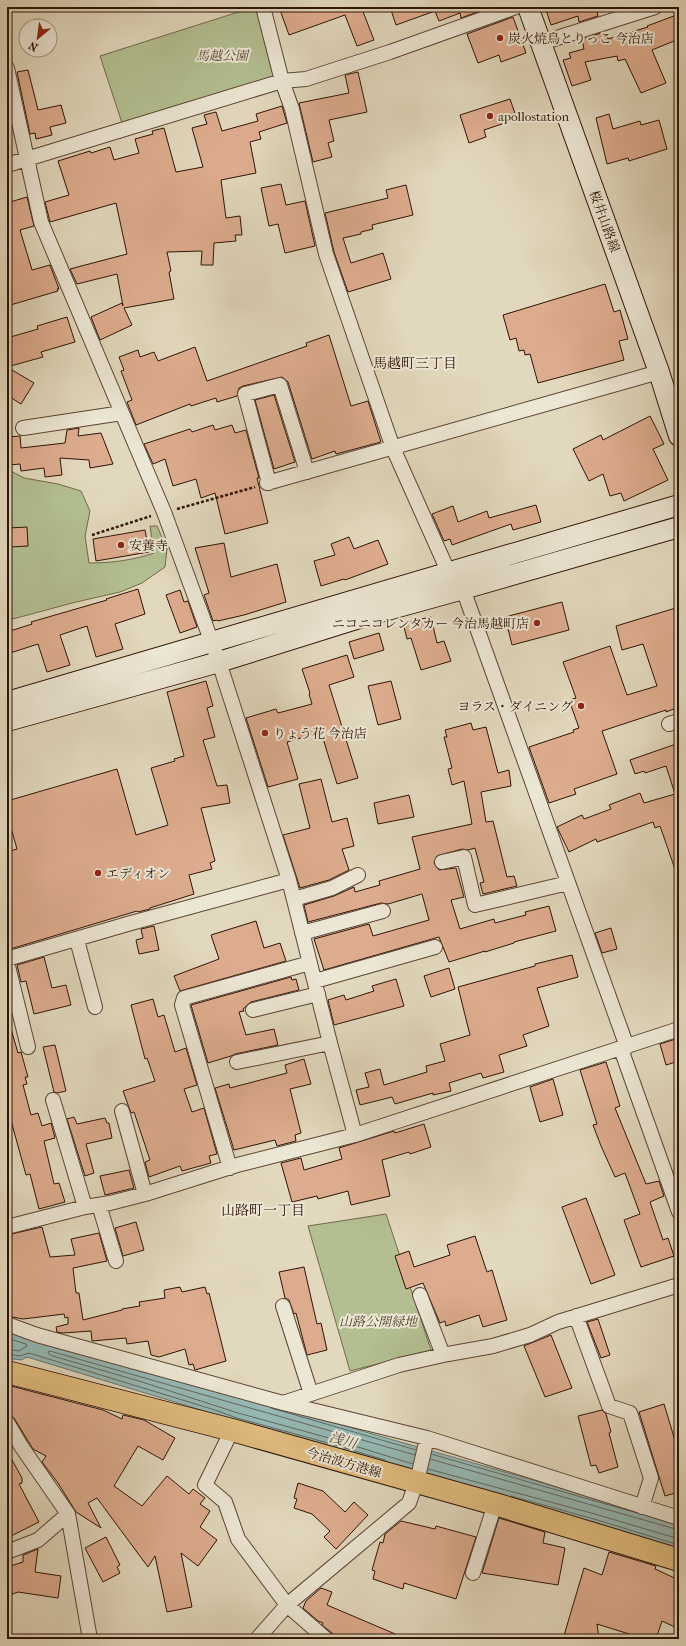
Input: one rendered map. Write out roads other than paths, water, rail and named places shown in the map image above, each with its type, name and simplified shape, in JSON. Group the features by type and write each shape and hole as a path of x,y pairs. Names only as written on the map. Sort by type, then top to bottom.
{"main road":[{"name":"今治波方港線","path":"7,1372 418,1479 679,1560"}],"street":[{"path":"263,7 282,81 292,109 326,254 393,448 459,590 568,883 679,1212"},
{"path":"7,165 282,81 306,79 320,75 390,52 516,7"},
{"name":"桜井山路線","path":"528,7 659,372 679,436"},
{"path":"541,43 655,7"},
{"path":"7,68 41,222 164,512 219,662 289,880 355,1135"},
{"path":"307,472 280,385 245,394 268,483 393,448 659,372"},
{"path":"23,428 122,413"},
{"path":"7,702 679,505"},
{"path":"7,722 219,662 369,615 679,527"},
{"path":"442,862 464,858 475,905 568,883"},
{"path":"294,898 332,888 358,875"},
{"path":"28,1047 7,960 131,923 289,880"},
{"path":"302,933 383,911"},
{"path":"77,940 95,1007"},
{"path":"253,1010 435,947"},
{"path":"230,1168 182,1005 184,998 310,963"},
{"path":"7,1227 85,1207 145,1194 230,1168 355,1135 679,1029"},
{"path":"237,1062 330,1043"},
{"path":"53,1100 85,1207"},
{"path":"122,1111 145,1194"},
{"path":"99,1205 116,1261"},
{"path":"283,1403 399,1365 493,1346 530,1335 558,1322 679,1285"},
{"path":"420,1295 443,1355"},
{"path":"283,1306 311,1394"},
{"path":"576,1316 609,1406 630,1413 651,1478 642,1507"},
{"path":"7,1324 37,1335 283,1403 427,1440 679,1518"},
{"path":"7,1422 21,1446 68,1514 90,1639"},
{"path":"232,1430 206,1485 225,1502 238,1539 287,1605 326,1639"},
{"path":"257,1639 287,1605 409,1503 418,1479 427,1440"},
{"path":"473,1573 495,1504"},
{"path":"7,1552 38,1540 68,1514"}],"water":[{"name":"浅川","path":"7,1329 679,1522 679,1549 235,1422 214,1414 27,1357 21,1360 7,1358"}],"place":[{"name":"炭火焼鳥とりっこ 今治店","path":"500,38"},
{"name":"apollostation","path":"490,116"},
{"name":"安養寺","path":"121,545"},
{"name":"ニコニコレンタカー 今治馬越町店","path":"537,623"},
{"name":"ヨラス・ダイニング","path":"581,706"},
{"name":"りょう花 今治店","path":"265,733"},
{"name":"エディオン","path":"98,873"}],"district":[{"name":"馬越町三丁目","path":"415,363"},
{"name":"山路町一丁目","path":"263,1210"}],"park label":[{"name":"馬越公園","path":"222,55"},
{"name":"山路公開緑地","path":"378,1321"}]}
